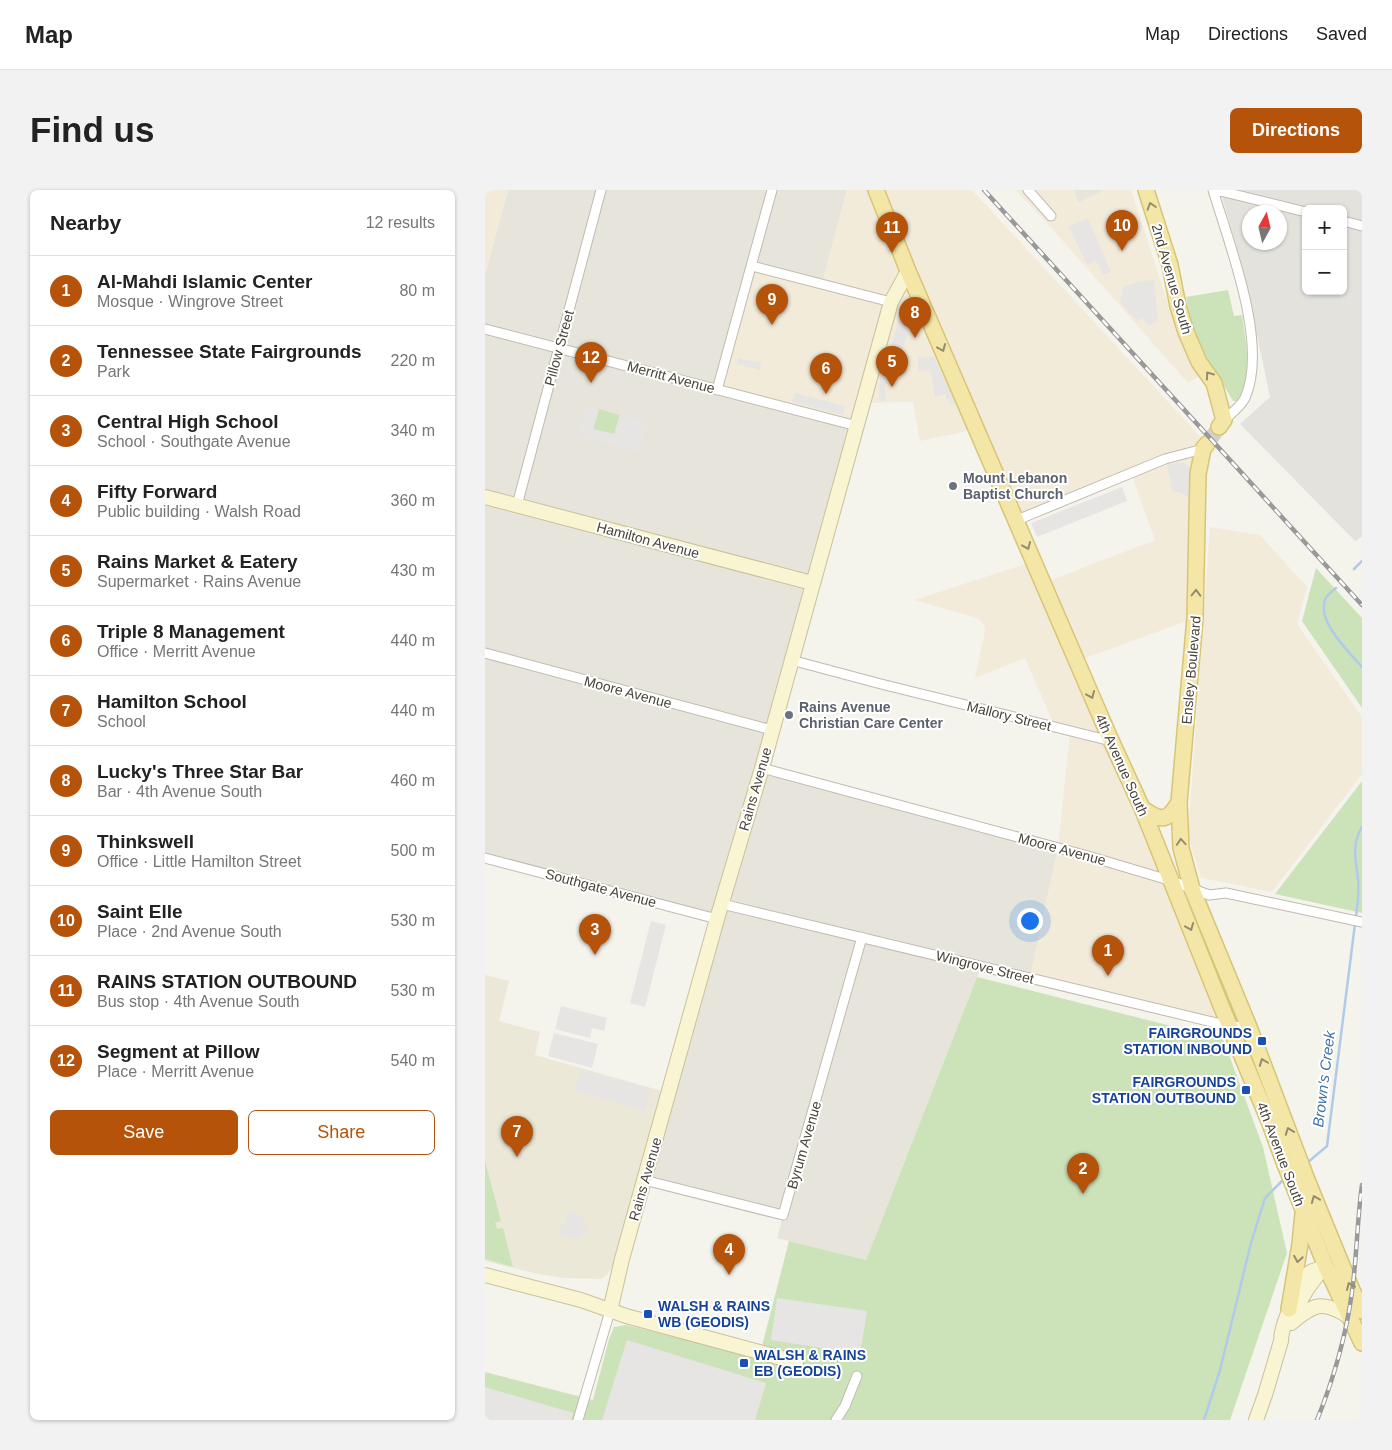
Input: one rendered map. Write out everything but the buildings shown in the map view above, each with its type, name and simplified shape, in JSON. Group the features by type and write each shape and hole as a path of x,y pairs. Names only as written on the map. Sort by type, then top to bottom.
{"main road":[{"name":"4th Avenue South","path":"877,190 908,271 1111,741 1142,808 1284,1162 1300,1182 1340,1260 1362,1343"},
{"name":"2nd Avenue South","path":"1146,190 1170,265 1177,306 1199,362 1214,383 1222,424"},
{"name":"Ensley Boulevard","path":"1192,889 1181,848 1179,802 1195,618 1198,474 1205,446"},
{"path":"1142,808 1155,817 1162,819 1173,813 1179,802"},
{"name":"4th Avenue South","path":"1192,889 1249,1027 1297,1155 1303,1210 1324,1268 1355,1313"},
{"path":"1290,1316 1301,1242 1303,1210"}],"street":[{"name":"Pillow Street","path":"517,505 601,190"},
{"path":"717,390 772,190"},
{"path":"1028,190 1051,216"},
{"path":"1222,424 1244,400 1249,384 1252,353 1244,291 1215,190 1302,211"},
{"path":"1347,222 1362,226"},
{"path":"752,266 891,302"},
{"name":"Rains Avenue","path":"610,1310 622,1259 717,918 762,768 891,302 908,271"},
{"name":"Merritt Avenue","path":"485,329 857,426"},
{"path":"1017,520 1165,459 1205,446"},
{"name":"Hamilton Avenue","path":"485,497 812,583"},
{"name":"Moore Avenue","path":"485,653 772,730"},
{"name":"Mallory Street","path":"791,660 1111,741"},
{"name":"Moore Avenue","path":"762,768 1088,856 1172,881 1209,895 1226,893 1362,922"},
{"name":"Southgate Avenue","path":"485,858 717,918"},
{"name":"Wingrove Street","path":"722,904 1229,1026 1249,1027"},
{"name":"Byrum Avenue","path":"644,1180 783,1215 862,937"},
{"path":"1256,1420 1281,1341 1281,1334 1290,1316 1297,1287 1305,1275 1314,1269 1324,1268 1340,1260"},
{"path":"485,1275 581,1300 679,1331 796,1362"},
{"path":"1290,1316 1316,1306 1329,1306 1355,1313"},
{"path":"578,1420 610,1310"},
{"path":"836,1420 845,1406 857,1376"}],"shaded area":[{"path":"485,190 508,190 485,274"},
{"path":"508,190 847,190 822,284 857,426 762,768 1058,848 1030,978 981,967 866,1260 777,1238 783,1215 644,1180 716,919 485,858 485,274"},
{"path":"847,190 972,190 1207,444 1195,618 1077,661 1229,1026 1030,978 1058,848 1070,731 1055,727 1025,658 975,678 985,628 981,621 915,600 1034,561 1044,583 1155,540 1131,473 1017,520 977,429 920,441 913,402 864,403 857,426 717,390 752,266 822,284"},
{"path":"1015,190 1074,190 1078,203 1105,190 1131,190 1179,337 1199,376 1188,383 1047,223"},
{"path":"1074,190 1105,190 1078,203"},
{"path":"1220,190 1362,190 1362,537 1355,541 1240,424 1270,397 1244,273"},
{"path":"1088,218 1111,272 1103,275 1096,261 1087,265 1069,226"},
{"path":"1154,280 1158,320 1149,326 1142,318 1137,321 1120,303 1123,287 1139,281"},
{"path":"903,306 908,308 903,325 910,327 902,352 890,349"},
{"path":"934,357 956,403 952,405 949,400 947,401 945,394 935,397 931,371 918,370 918,358"},
{"path":"738,358 761,363 760,370 737,364"},
{"path":"880,370 886,370 885,401 879,401"},
{"path":"795,393 845,406 843,415 792,402"},
{"path":"586,406 599,409 593,429 614,434 620,415 647,422 639,452 578,435"},
{"path":"1183,462 1194,470 1192,497 1187,497 1180,492 1173,492 1167,465"},
{"path":"1122,487 1127,501 1037,537 1031,523"},
{"path":"1210,527 1260,535 1307,587 1297,624 1362,717 1362,774 1272,892 1201,878 1188,836"},
{"path":"651,921 666,925 645,1007 630,1003"},
{"path":"485,975 509,981 499,1021 540,1032 535,1055 662,1091 615,1262 607,1275 601,1279 564,1278 538,1274 485,1261"},
{"path":"561,1006 607,1018 604,1031 592,1028 590,1038 555,1029"},
{"path":"554,1033 598,1044 592,1068 548,1056"},
{"path":"580,1069 650,1089 645,1110 574,1091"},
{"path":"569,1211 585,1217 582,1224 590,1227 587,1235 580,1233 578,1240 558,1234 561,1224 565,1225"},
{"path":"777,1298 867,1311 860,1354 771,1340"},
{"path":"627,1340 766,1383 755,1420 602,1420"},
{"path":"485,1387 573,1413 571,1420 485,1420"}],"green space":[{"path":"1228,290 1234,316 1242,315 1247,360 1245,382 1237,401 1233,401 1198,342 1191,325 1186,297"},
{"path":"599,409 620,415 615,435 593,429"},
{"path":"1316,568 1362,618 1362,708 1302,621"},
{"path":"1362,781 1362,913 1275,894"},
{"path":"977,977 1223,1039 1263,1147 1287,1253 1230,1420 485,1420 485,1372 593,1400 614,1327 626,1325 759,1358 789,1241 866,1260"},
{"path":"485,1161 501,1221 495,1223 497,1229 503,1228 513,1267 485,1259"}],"waterway":[{"name":"Brown's Creek","path":"1354,569 1362,561"},
{"name":"Brown's Creek","path":"1336,588 1325,600 1326,618 1342,645 1362,667"},
{"name":"Brown's Creek","path":"1307,1163 1327,1146 1358,900 1355,847 1362,827"},
{"name":"Brown's Creek","path":"1204,1420 1220,1370 1251,1243 1265,1198 1284,1179"}],"tunnel":[{"path":"1207,444 1219,427"}],"railway":[{"path":"984,190 1362,605"},
{"path":"1317,1420 1343,1341 1354,1279 1362,1185"}],"place":[{"name":"Saint Elle","path":"1122,251"},
{"name":"RAINS STATION OUTBOUND","path":"892,253"},
{"name":"Thinkswell","path":"772,325"},
{"name":"Lucky's Three Star Bar","path":"915,338"},
{"name":"Segment at Pillow","path":"591,383"},
{"name":"Rains Market & Eatery","path":"892,387"},
{"name":"Triple 8 Management","path":"826,394"},
{"name":"Mount Lebanon Baptist Church","path":"953,486"},
{"name":"Rains Avenue Christian Care Center","path":"789,715"},
{"name":"Central High School","path":"595,955"},
{"name":"Al-Mahdi Islamic Center","path":"1108,976"},
{"name":"FAIRGROUNDS STATION INBOUND","path":"1262,1041"},
{"name":"FAIRGROUNDS STATION OUTBOUND","path":"1246,1090"},
{"name":"Hamilton School","path":"517,1157"},
{"name":"Tennessee State Fairgrounds","path":"1083,1194"},
{"name":"Fifty Forward","path":"729,1275"},
{"name":"WALSH & RAINS WB (GEODIS)","path":"648,1314"},
{"name":"WALSH & RAINS EB (GEODIS)","path":"744,1363"}]}
